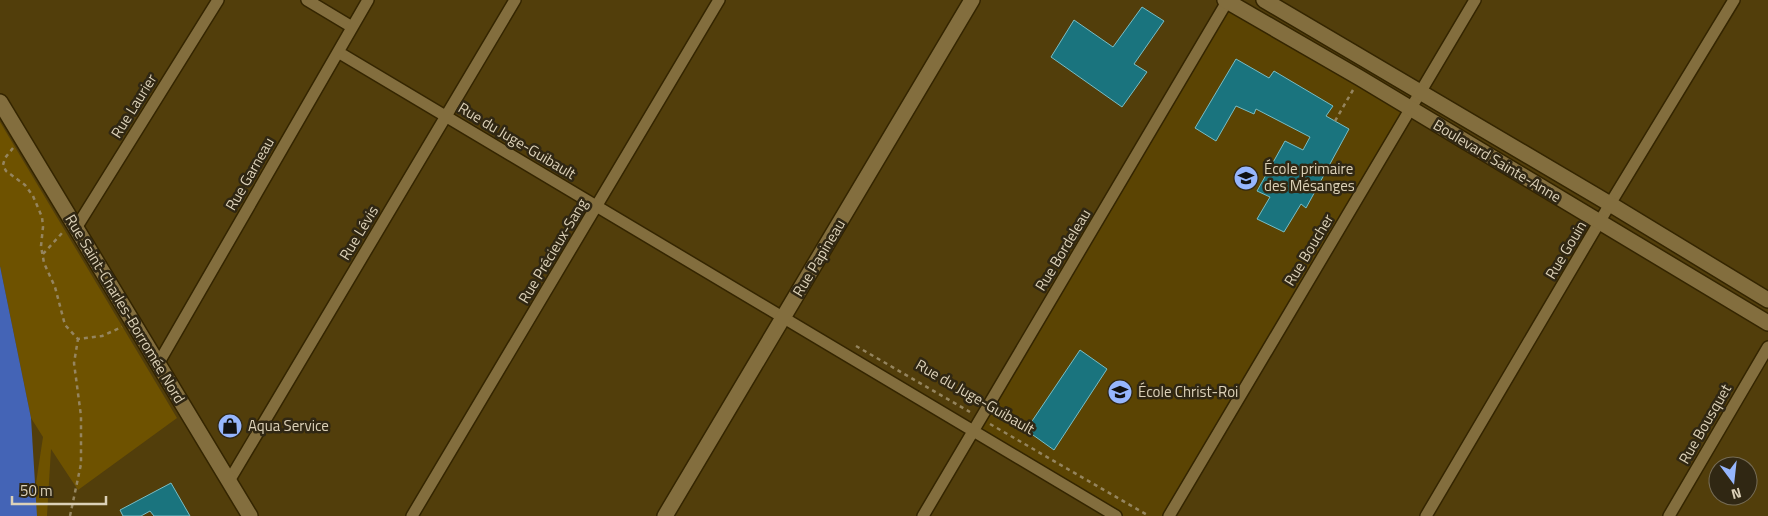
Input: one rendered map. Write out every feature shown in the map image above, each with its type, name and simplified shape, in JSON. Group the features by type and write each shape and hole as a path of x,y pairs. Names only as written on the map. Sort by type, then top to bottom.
{"street":[{"name":"Rue Laurier","path":"69,231 218,0"},
{"path":"307,0 352,27"},
{"name":"Rue Garneau","path":"158,364 368,0"},
{"name":"Rue Lévis","path":"229,481 515,0"},
{"name":"Rue Précieux-Sang","path":"412,516 719,0"},
{"name":"Rue Papineau","path":"665,516 972,0"},
{"name":"Boulevard Sainte-Anne","path":"1227,0 1768,322"},
{"name":"Rue Bordeleau","path":"923,516 1227,0"},
{"name":"Boulevard Sainte-Anne","path":"1264,0 1610,204 1768,300"},
{"name":"Rue Boucher","path":"1169,516 1475,0"},
{"name":"Rue Gouin","path":"1426,516 1599,222 1734,0"},
{"name":"Rue du Juge-Guibault","path":"338,52 1116,516"},
{"name":"Rue Saint-Charles-Borromée Nord","path":"0,102 21,136 69,231 132,321 250,516"},
{"name":"Rue Bousquet","path":"1669,516 1768,347"}],"path":[{"path":"1335,121 1360,78"},
{"path":"21,136 5,158 3,165 6,171 25,185 33,196 42,217 41,246 44,263 55,287 65,325 78,339"},
{"path":"42,254 69,231"},
{"path":"78,339 102,336 132,321"},
{"path":"70,516 81,464 81,416 74,363 78,339"},
{"name":"Rue du Juge-Guibault","path":"853,344 1149,516"}],"shaded area":[{"path":"1227,1 1410,109 1169,516 1116,516 974,431"},
{"path":"0,122 177,418 78,490 51,449 47,516 31,516 43,437 31,418 0,266"}],"water":[{"path":"0,266 31,418 37,516 0,516"}],"building":[{"path":"1142,7 1164,21 1134,64 1147,72 1122,107 1051,57 1074,20 1113,47"},
{"path":"1236,59 1269,78 1274,71 1333,106 1326,116 1349,129 1306,208 1301,204 1284,232 1257,219 1270,197 1257,191 1285,141 1303,150 1310,137 1256,109 1254,114 1236,106 1216,141 1195,128"},
{"path":"1080,350 1107,369 1054,450 1026,430"},
{"path":"171,483 190,516 154,516 150,511 141,516 123,516 120,510"}],"place":[{"name":"École primaire des Mésanges","path":"1246,178"},
{"name":"École Christ-Roi","path":"1120,392"},
{"name":"Aqua Service","path":"230,426"}]}
